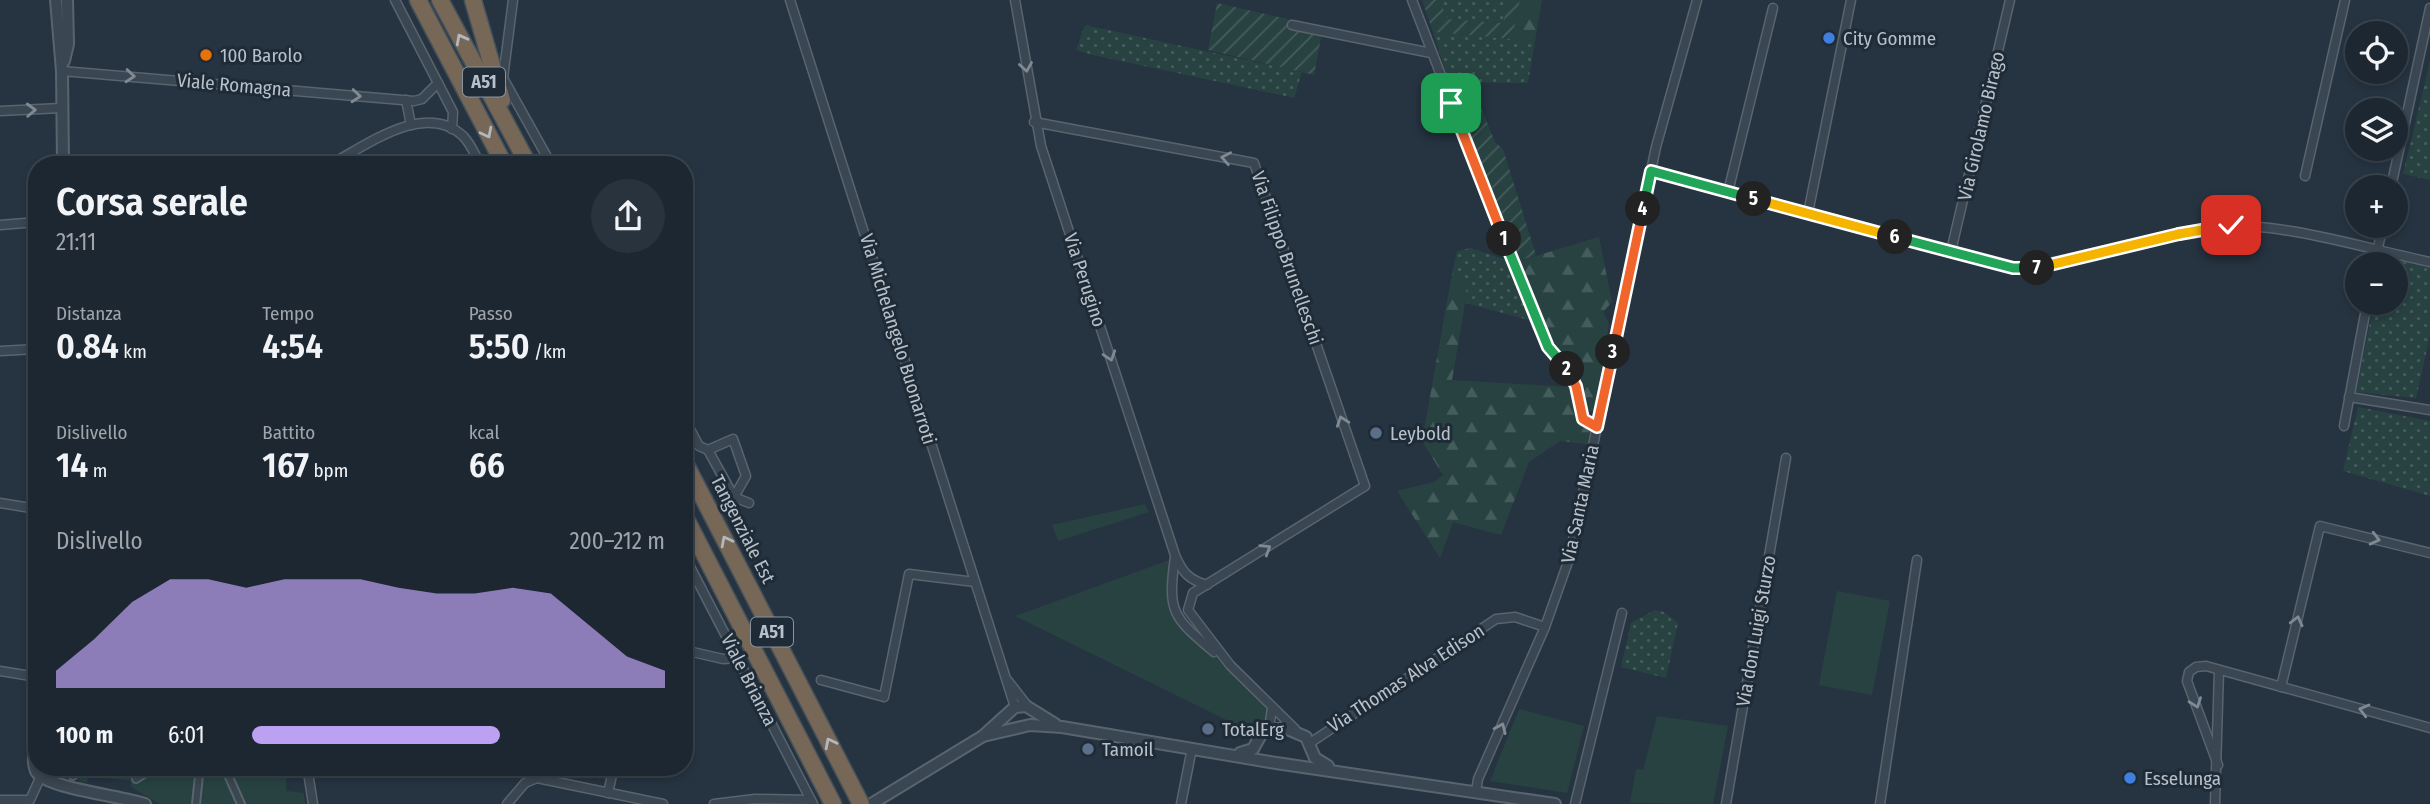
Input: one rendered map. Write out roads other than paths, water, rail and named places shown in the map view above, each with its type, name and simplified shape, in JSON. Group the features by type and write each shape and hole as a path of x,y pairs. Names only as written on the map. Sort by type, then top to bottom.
{"highway":[{"path":"409,0 449,58"},
{"name":"A51","path":"418,0 500,156"},
{"name":"A51","path":"440,0 524,156"},
{"path":"473,0 502,100 531,156"},
{"name":"Tangenziale Est","path":"693,478 861,804"},
{"name":"A51","path":"693,532 834,804"}],"street":[{"path":"56,0 62,71 63,156"},
{"path":"62,71 68,44 66,0"},
{"path":"395,0 453,112 452,129"},
{"path":"513,0 503,78 547,156"},
{"name":"Via Michelangelo Buonarroti","path":"790,0 1006,678 1013,710"},
{"name":"Via Perugino","path":"1015,0 1034,122 1175,555 1188,576 1208,585"},
{"path":"1412,0 1537,325 1548,347 1573,377 1583,419 1597,427"},
{"name":"Via Santa Maria","path":"1476,792 1478,779 1545,627 1569,559 1651,171 1697,0"},
{"path":"1808,213 1851,0"},
{"name":"Via Girolamo Birago","path":"1951,251 2010,0"},
{"path":"2305,176 2345,0"},
{"path":"1728,192 1773,8"},
{"path":"2394,175 2430,8"},
{"path":"1292,25 1431,54"},
{"name":"Viale Romagna","path":"62,71 406,100"},
{"path":"411,125 406,100 422,99 438,83"},
{"path":"0,111 61,108"},
{"name":"Via Filippo Brunelleschi","path":"1034,122 1254,163 1364,486 1208,585"},
{"path":"347,156 411,125 428,123 452,129 470,143 476,156"},
{"path":"1651,171 2013,268 2031,269 2213,226 2231,225 2271,228 2430,262"},
{"path":"0,225 28,223"},
{"path":"2377,250 2380,238"},
{"path":"2344,426 2365,315"},
{"path":"0,351 28,349"},
{"path":"2349,397 2430,410"},
{"path":"693,435 699,446 708,450 734,498 749,503"},
{"path":"708,450 733,439 746,476 734,498"},
{"name":"Via don Luigi Sturzo","path":"1726,804 1786,458"},
{"path":"0,503 28,508"},
{"path":"2281,687 2320,526 2430,553"},
{"name":"Via Perugino","path":"1175,555 1171,589 1178,621 1230,665 1295,729"},
{"path":"1880,804 1917,560"},
{"name":"Viale Brianza","path":"693,572 812,802"},
{"path":"821,680 884,697 909,574 975,582"},
{"name":"Via Perugino","path":"1208,585 1194,593 1188,610 1230,665"},
{"path":"1575,804 1622,613"},
{"name":"Via Thomas Alva Edison","path":"1310,747 1496,619 1515,617 1545,627"},
{"path":"693,652 723,659 738,658"},
{"path":"2218,765 2188,681 2189,672 2196,667 2219,670 2430,728"},
{"path":"2215,804 2219,670"},
{"path":"0,671 28,676"},
{"name":"Via Michelangelo Buonarroti","path":"1006,678 1030,709"},
{"path":"1269,729 1272,708"},
{"path":"1025,727 1030,709"},
{"path":"873,803 983,736 1013,710 1030,709 1062,727"},
{"path":"1013,710 1011,722 1025,727"},
{"path":"983,736 1025,727 1062,727 1555,804"},
{"path":"1233,754 1247,752 1256,745 1259,735 1269,729 1295,729 1320,762 1337,770"},
{"path":"1256,745 1265,760"},
{"path":"1296,765 1307,761 1310,747"},
{"path":"1181,804 1192,748"},
{"path":"196,804 199,776"},
{"path":"228,776 241,804"},
{"path":"309,776 313,804"},
{"path":"608,793 612,776"},
{"path":"0,800 30,802 40,778 55,785 121,796 145,804"},
{"path":"507,804 530,779 663,804"},
{"path":"718,804 782,798 812,802"}],"place":[{"name":"City Gomme","path":"1829,38"},
{"name":"100 Barolo","path":"206,55"},
{"name":"Leybold","path":"1376,433"},
{"name":"TotalErg","path":"1208,729"},
{"name":"Tamoil","path":"1088,749"},
{"name":"Esselunga","path":"2130,778"}]}
